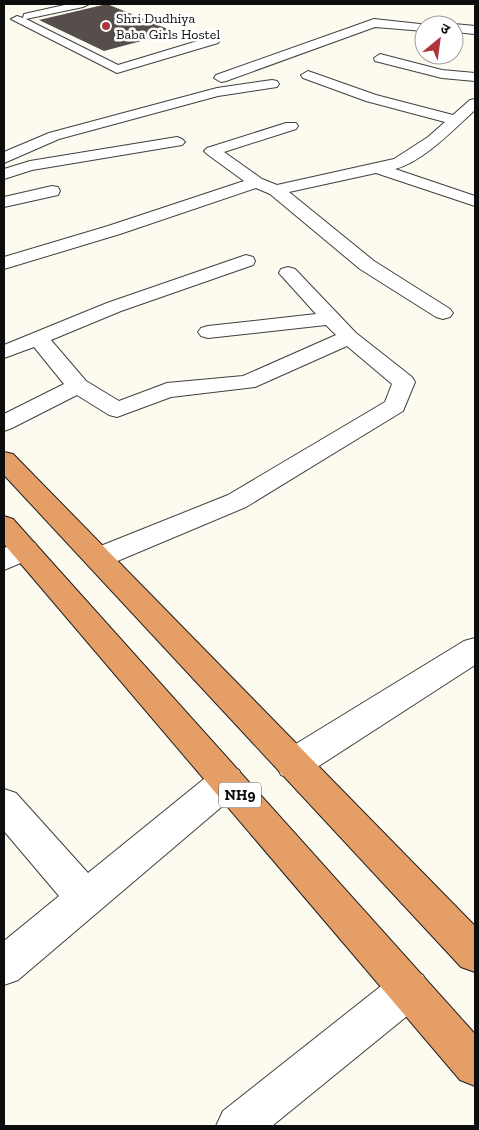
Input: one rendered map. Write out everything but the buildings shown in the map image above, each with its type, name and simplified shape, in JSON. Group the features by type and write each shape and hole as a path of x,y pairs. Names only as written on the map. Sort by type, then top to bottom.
{"highway":[{"path":"4,460 475,953"},
{"name":"NH9","path":"11,545 227,781 475,1065"}],"street":[{"path":"4,21 22,15 83,4"},
{"path":"374,24 382,11"},
{"path":"22,15 117,68 214,40"},
{"path":"205,84 374,24 414,26"},
{"path":"350,33 368,38"},
{"path":"380,58 431,71 475,77"},
{"path":"461,65 475,69"},
{"path":"414,79 431,71"},
{"path":"308,75 371,98 468,112"},
{"path":"4,158 54,136 217,92 272,84"},
{"path":"371,98 388,90"},
{"path":"276,190 399,163 433,140 468,112"},
{"path":"291,126 212,151 256,182 276,190 367,265 443,313"},
{"path":"4,174 30,166 177,142"},
{"path":"377,168 475,201"},
{"path":"4,263 114,230 256,182"},
{"path":"4,202 52,191"},
{"path":"4,352 114,307 246,261"},
{"path":"98,558 237,501 395,406 404,382 349,337 288,273"},
{"path":"208,332 331,318"},
{"path":"38,338 78,386 116,410 167,390 247,382 349,337"},
{"path":"4,423 78,386"},
{"path":"293,764 475,650"},
{"path":"4,966 227,781"},
{"path":"4,805 85,898"},
{"path":"238,1126 409,989"}],"place":[{"name":"Shri Dudhiya Baba Girls Hostel","path":"106,26"}]}
